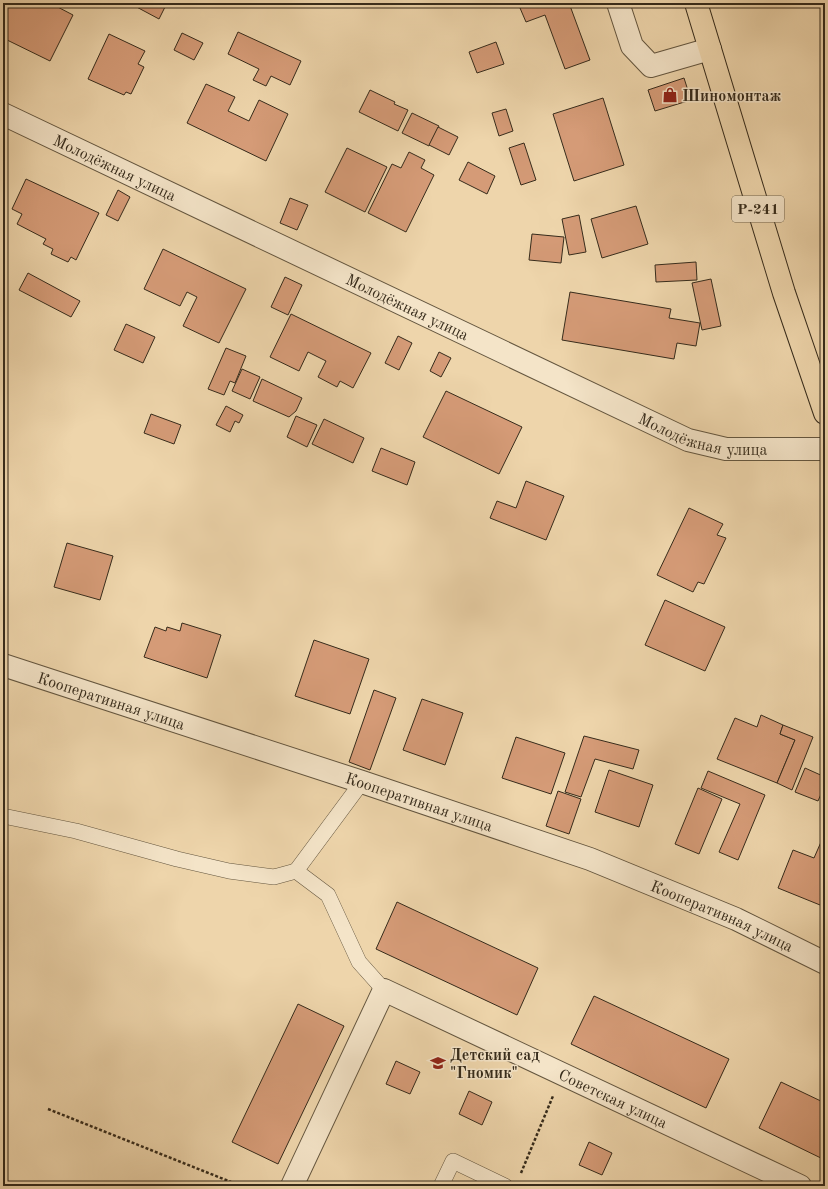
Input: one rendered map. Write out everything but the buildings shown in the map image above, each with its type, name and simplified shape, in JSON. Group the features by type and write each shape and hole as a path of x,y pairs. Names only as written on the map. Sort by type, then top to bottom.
{"highway":[{"name":"Р-241","path":"696,3 784,293 825,413"}],"street":[{"path":"618,3 632,46 651,66 710,49"},
{"name":"Молодёжная улица","path":"3,114 688,440 726,449 825,449"},
{"name":"Кооперативная улица","path":"3,665 362,782 590,859 736,919 825,963"},
{"path":"292,1186 384,990"},
{"name":"Советская улица","path":"384,990 800,1186"}],"lane":[{"path":"3,816 76,831 177,859 229,871 274,877 296,871 362,782"},
{"path":"296,871 328,895 359,962 384,990"},
{"path":"441,1186 453,1161 505,1186"}],"path":[{"path":"518,1179 562,1074"},
{"path":"48,1109 241,1186"}],"place":[{"name":"Шиномонтаж","path":"670,95"},
{"name":"Детский сад \"Гномик\"","path":"438,1063"}]}
